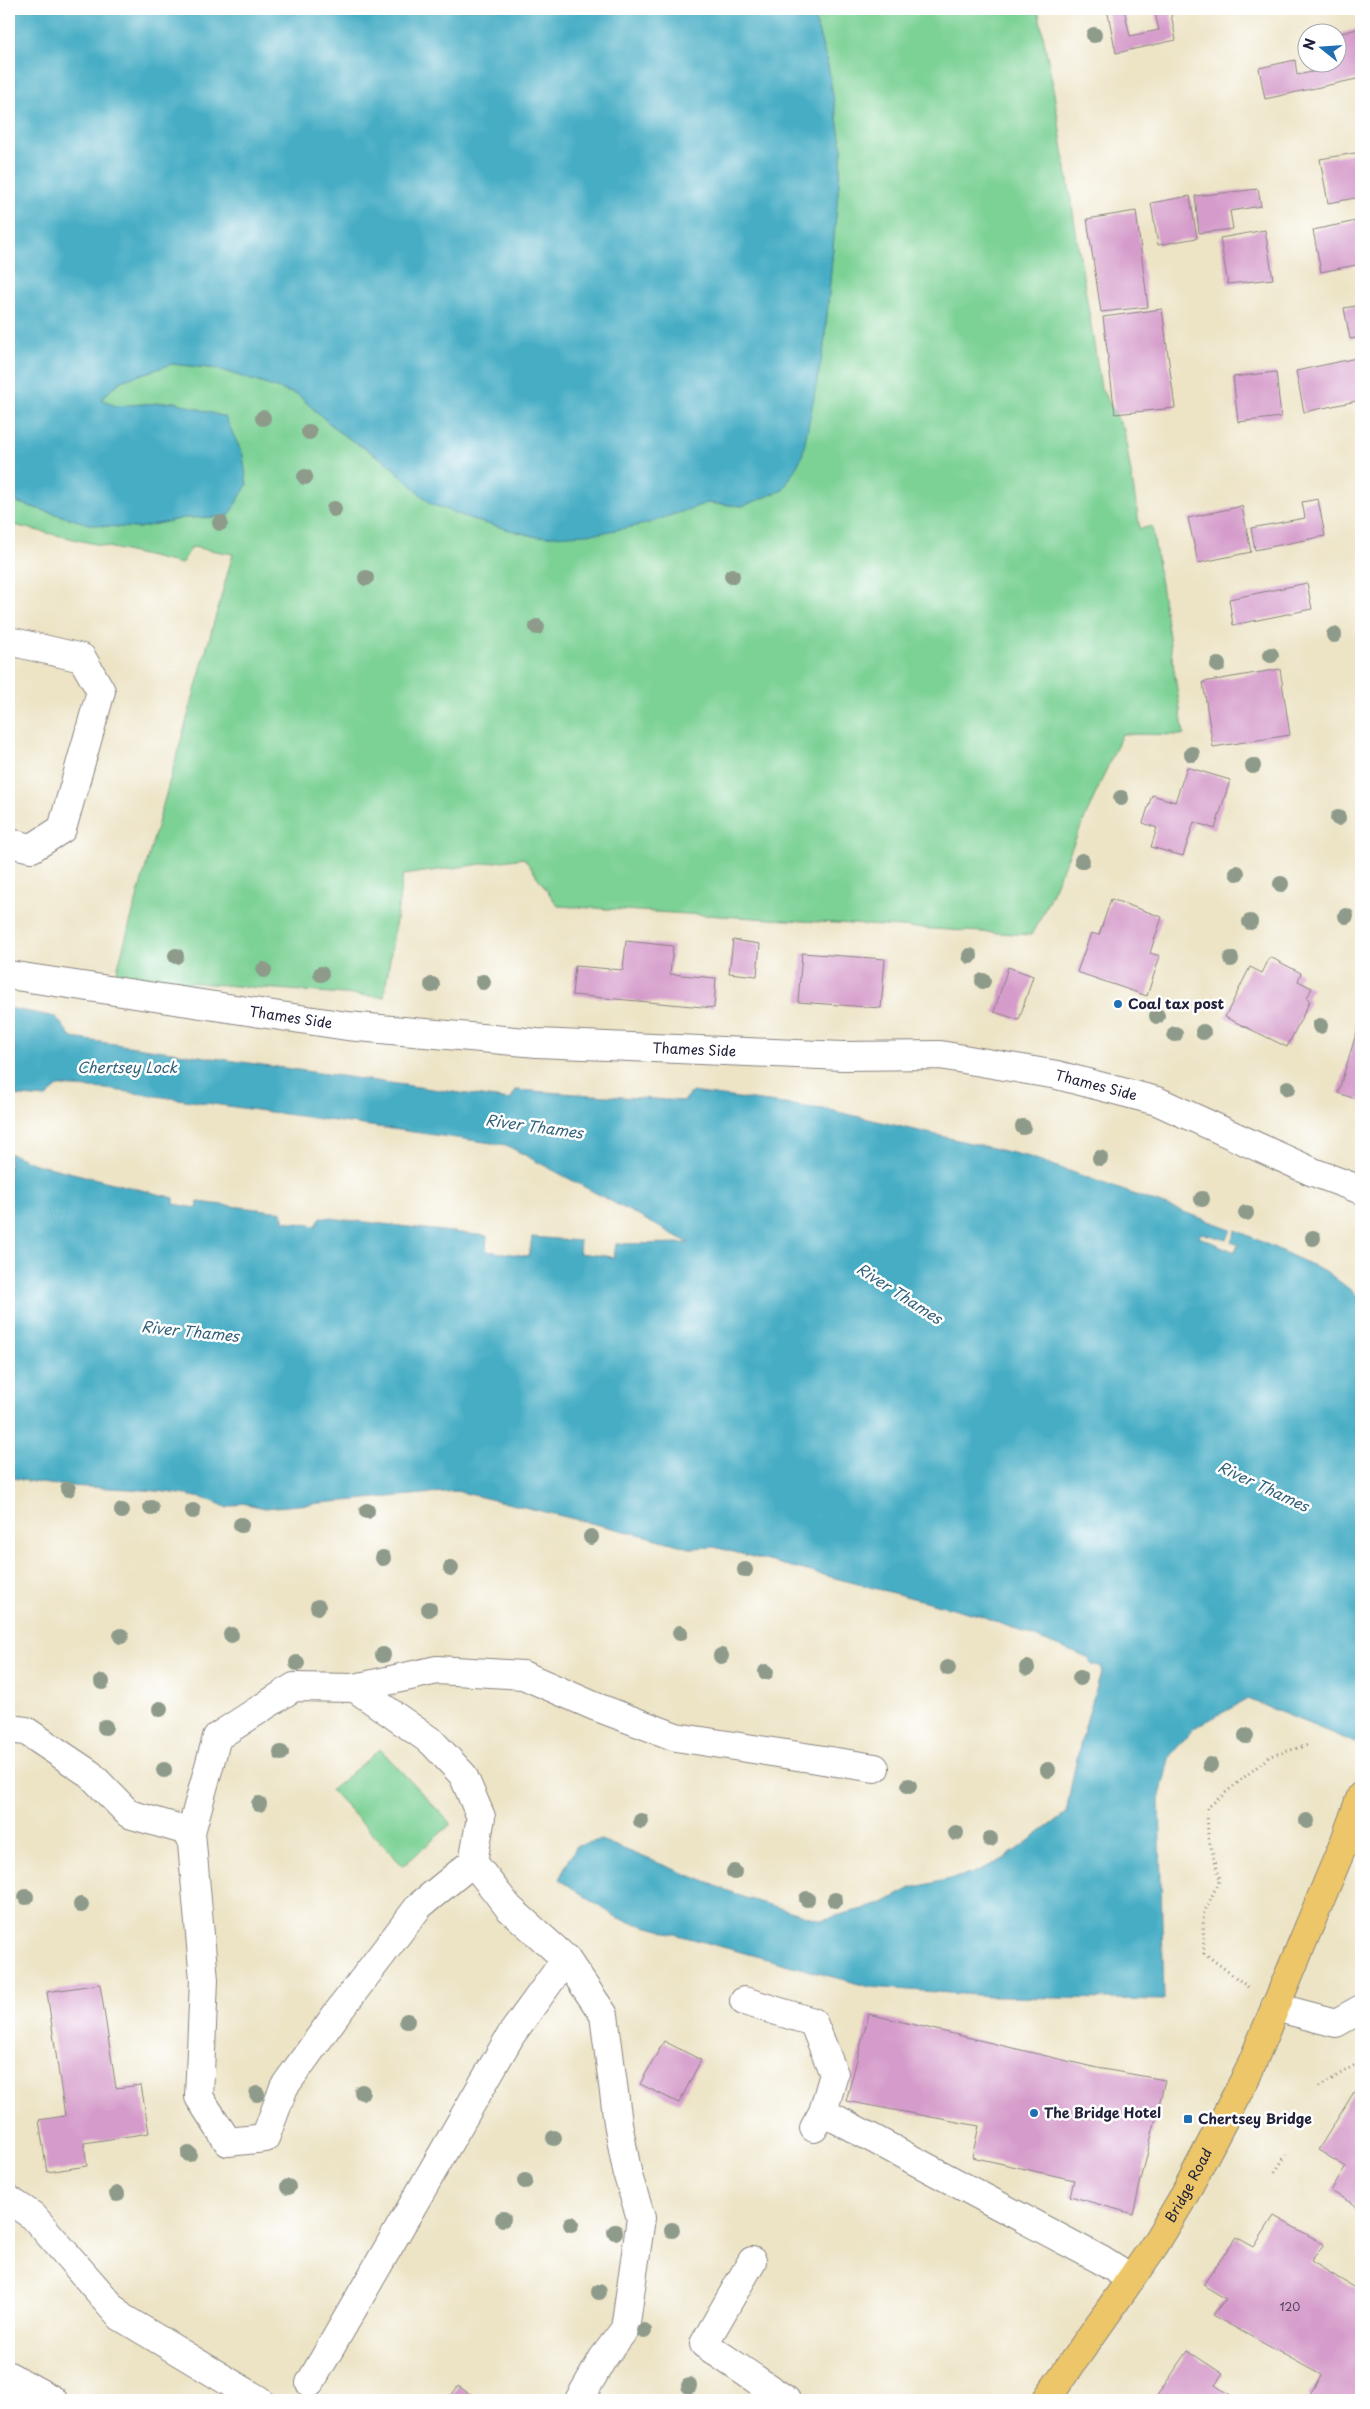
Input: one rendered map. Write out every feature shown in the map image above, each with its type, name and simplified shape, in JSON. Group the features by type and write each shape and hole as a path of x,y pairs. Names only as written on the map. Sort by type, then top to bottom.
{"main road":[{"name":"Bridge Road","path":"1046,2400 1154,2246 1247,2076 1264,1999 1344,1843 1361,1796"}],"street":[{"path":"9,640 82,658 101,691 62,829 32,848 9,843"},
{"name":"Thames Side","path":"9,975 347,1026 544,1044 843,1056 940,1056 1056,1075 1157,1101 1306,1168 1361,1190"},
{"path":"355,1688 432,1742 463,1775 480,1817 473,1862 419,1906 338,2012 284,2087 265,2138 228,2142 199,2097 204,1980 191,1832 217,1737 294,1687 355,1688 437,1670 523,1676 594,1706 676,1737 875,1768"},
{"path":"9,1729 26,1731 90,1774 129,1814 191,1832"},
{"path":"473,1862 509,1908 566,1959 604,2015 618,2123 628,2176 641,2218 624,2329 579,2400"},
{"path":"310,2383 510,2035 566,1959"},
{"path":"1264,1999 1336,2023 1361,2009"},
{"path":"744,2001 813,2022 834,2074 819,2120 1101,2260 1131,2278"},
{"path":"9,2200 33,2216 122,2317 259,2400"},
{"path":"752,2261 704,2344 786,2400"},
{"path":"9,2376 53,2400"}],"path":[{"path":"1264,1999 1204,1953 1203,1915 1220,1879 1208,1836 1207,1808 1270,1756 1308,1745"},
{"path":"1319,2086 1361,2061"},
{"path":"1275,2172 1286,2155"}],"green space":[{"path":"812,9 1038,9 1052,81 1101,388 1124,430 1140,529 1152,526 1184,735 1122,734 1043,913 1031,935 558,906 524,858 403,875 384,997 115,977 233,554 192,547 181,564 9,524 9,500 89,524 104,526 138,528 184,518 228,517 175,402 115,406 101,399 121,381 172,364 218,369 298,395 339,432 388,463 431,504 480,522 537,537 682,510 707,503 743,506 824,347 842,149 828,66"},
{"path":"380,1749 451,1824 403,1866 331,1790"}],"water":[{"path":"9,9 812,9 828,66 842,149 824,347 802,457 783,490 743,506 707,503 646,524 600,533 537,537 480,522 431,504 388,463 339,432 298,395 218,369 172,364 121,381 101,399 115,406 175,402 225,417 243,455 247,485 228,517 184,518 138,528 104,526 89,524 9,500"},
{"path":"9,1008 56,1017 72,1038 510,1100 516,1090 684,1101 692,1092 830,1110 1030,1157 1231,1229 1227,1240 1201,1233 1199,1237 1235,1252 1238,1245 1231,1242 1236,1230 1327,1272 1361,1298 1361,1745 1248,1699 1194,1728 1170,1756 1159,1800 1164,2000 1002,1997 870,1987 619,1919 559,1879 577,1845 601,1840 746,1898 821,1920 881,1904 911,1888 971,1874 1002,1860 1066,1814 1081,1742 1102,1671 1101,1666 1092,1665 1088,1658 979,1615 714,1547 690,1548 456,1491 265,1508 242,1503 227,1508 198,1497 159,1491 72,1486 9,1477 9,1153 32,1163 174,1198 174,1204 197,1208 198,1202 282,1212 285,1221 316,1226 321,1217 487,1236 486,1251 529,1256 532,1237 580,1241 579,1253 614,1257 616,1244 689,1243 506,1145 106,1089 59,1086 45,1098 9,1095"}],"building":[{"path":"1107,9 1124,9 1130,36 1159,30 1154,9 1170,9 1176,40 1116,53"},
{"path":"1264,9 1284,9 1284,10 1265,13"},
{"path":"1361,28 1361,78 1265,99 1259,68 1295,60 1297,75 1312,72 1348,72 1348,31"},
{"path":"1361,152 1361,197 1328,203 1320,159"},
{"path":"1258,189 1261,206 1230,211 1233,229 1199,233 1195,196"},
{"path":"1190,196 1197,238 1158,245 1151,203"},
{"path":"1136,211 1148,307 1101,312 1087,219"},
{"path":"1361,220 1361,264 1321,272 1313,230"},
{"path":"1265,230 1273,279 1228,284 1220,238"},
{"path":"1361,305 1361,337 1350,339 1344,308"},
{"path":"1162,309 1175,408 1115,414 1103,317"},
{"path":"1361,357 1361,400 1304,412 1296,371"},
{"path":"1276,372 1281,417 1238,422 1233,377"},
{"path":"1318,499 1325,536 1255,550 1251,528 1305,518 1302,502"},
{"path":"1242,506 1251,552 1198,563 1188,518"},
{"path":"1307,583 1312,609 1233,625 1229,599"},
{"path":"1280,669 1290,735 1213,747 1203,682"},
{"path":"1187,767 1230,780 1215,829 1194,822 1183,856 1151,847 1157,828 1143,823 1152,795 1175,802"},
{"path":"1111,899 1162,917 1150,953 1160,956 1147,996 1077,972 1091,933 1099,935"},
{"path":"733,940 760,944 757,976 729,973"},
{"path":"626,941 673,946 670,974 716,978 714,1008 572,995 575,966 623,970"},
{"path":"802,953 885,959 881,1008 798,1002"},
{"path":"1270,957 1301,973 1298,981 1312,988 1307,998 1310,1001 1287,1047 1225,1017 1250,967 1262,973"},
{"path":"1008,967 1033,976 1019,1020 994,1012"},
{"path":"1361,1018 1361,1101 1338,1093"},
{"path":"100,1984 116,2088 141,2085 149,2133 84,2143 87,2166 47,2172 39,2120 65,2116 47,1992"},
{"name":"The Bridge Hotel","path":"869,2014 1097,2068 1165,2080 1133,2214 1070,2196 1074,2180 972,2157 979,2126 846,2101"},
{"path":"664,2041 701,2060 679,2103 640,2084"},
{"path":"1354,2092 1361,2097 1361,2209 1331,2191 1346,2167 1318,2150"},
{"path":"1274,2216 1324,2244 1311,2261 1361,2292 1361,2400 1317,2400 1309,2396 1321,2375 1212,2315 1226,2299 1203,2285 1236,2237 1254,2247"},
{"path":"1188,2351 1223,2374 1215,2385 1238,2400 1154,2400"},
{"path":"458,2386 479,2400 448,2400"}],"place":[{"name":"Coal tax post","path":"1118,1004"},
{"name":"The Bridge Hotel","path":"1034,2113"},
{"name":"Chertsey Bridge","path":"1188,2119"}],"water label":[{"name":"Chertsey Lock","path":"127,1068"},
{"name":"River Thames","path":"534,1127"},
{"name":"River Thames","path":"899,1294"},
{"name":"River Thames","path":"190,1332"},
{"name":"River Thames","path":"1263,1487"}]}
